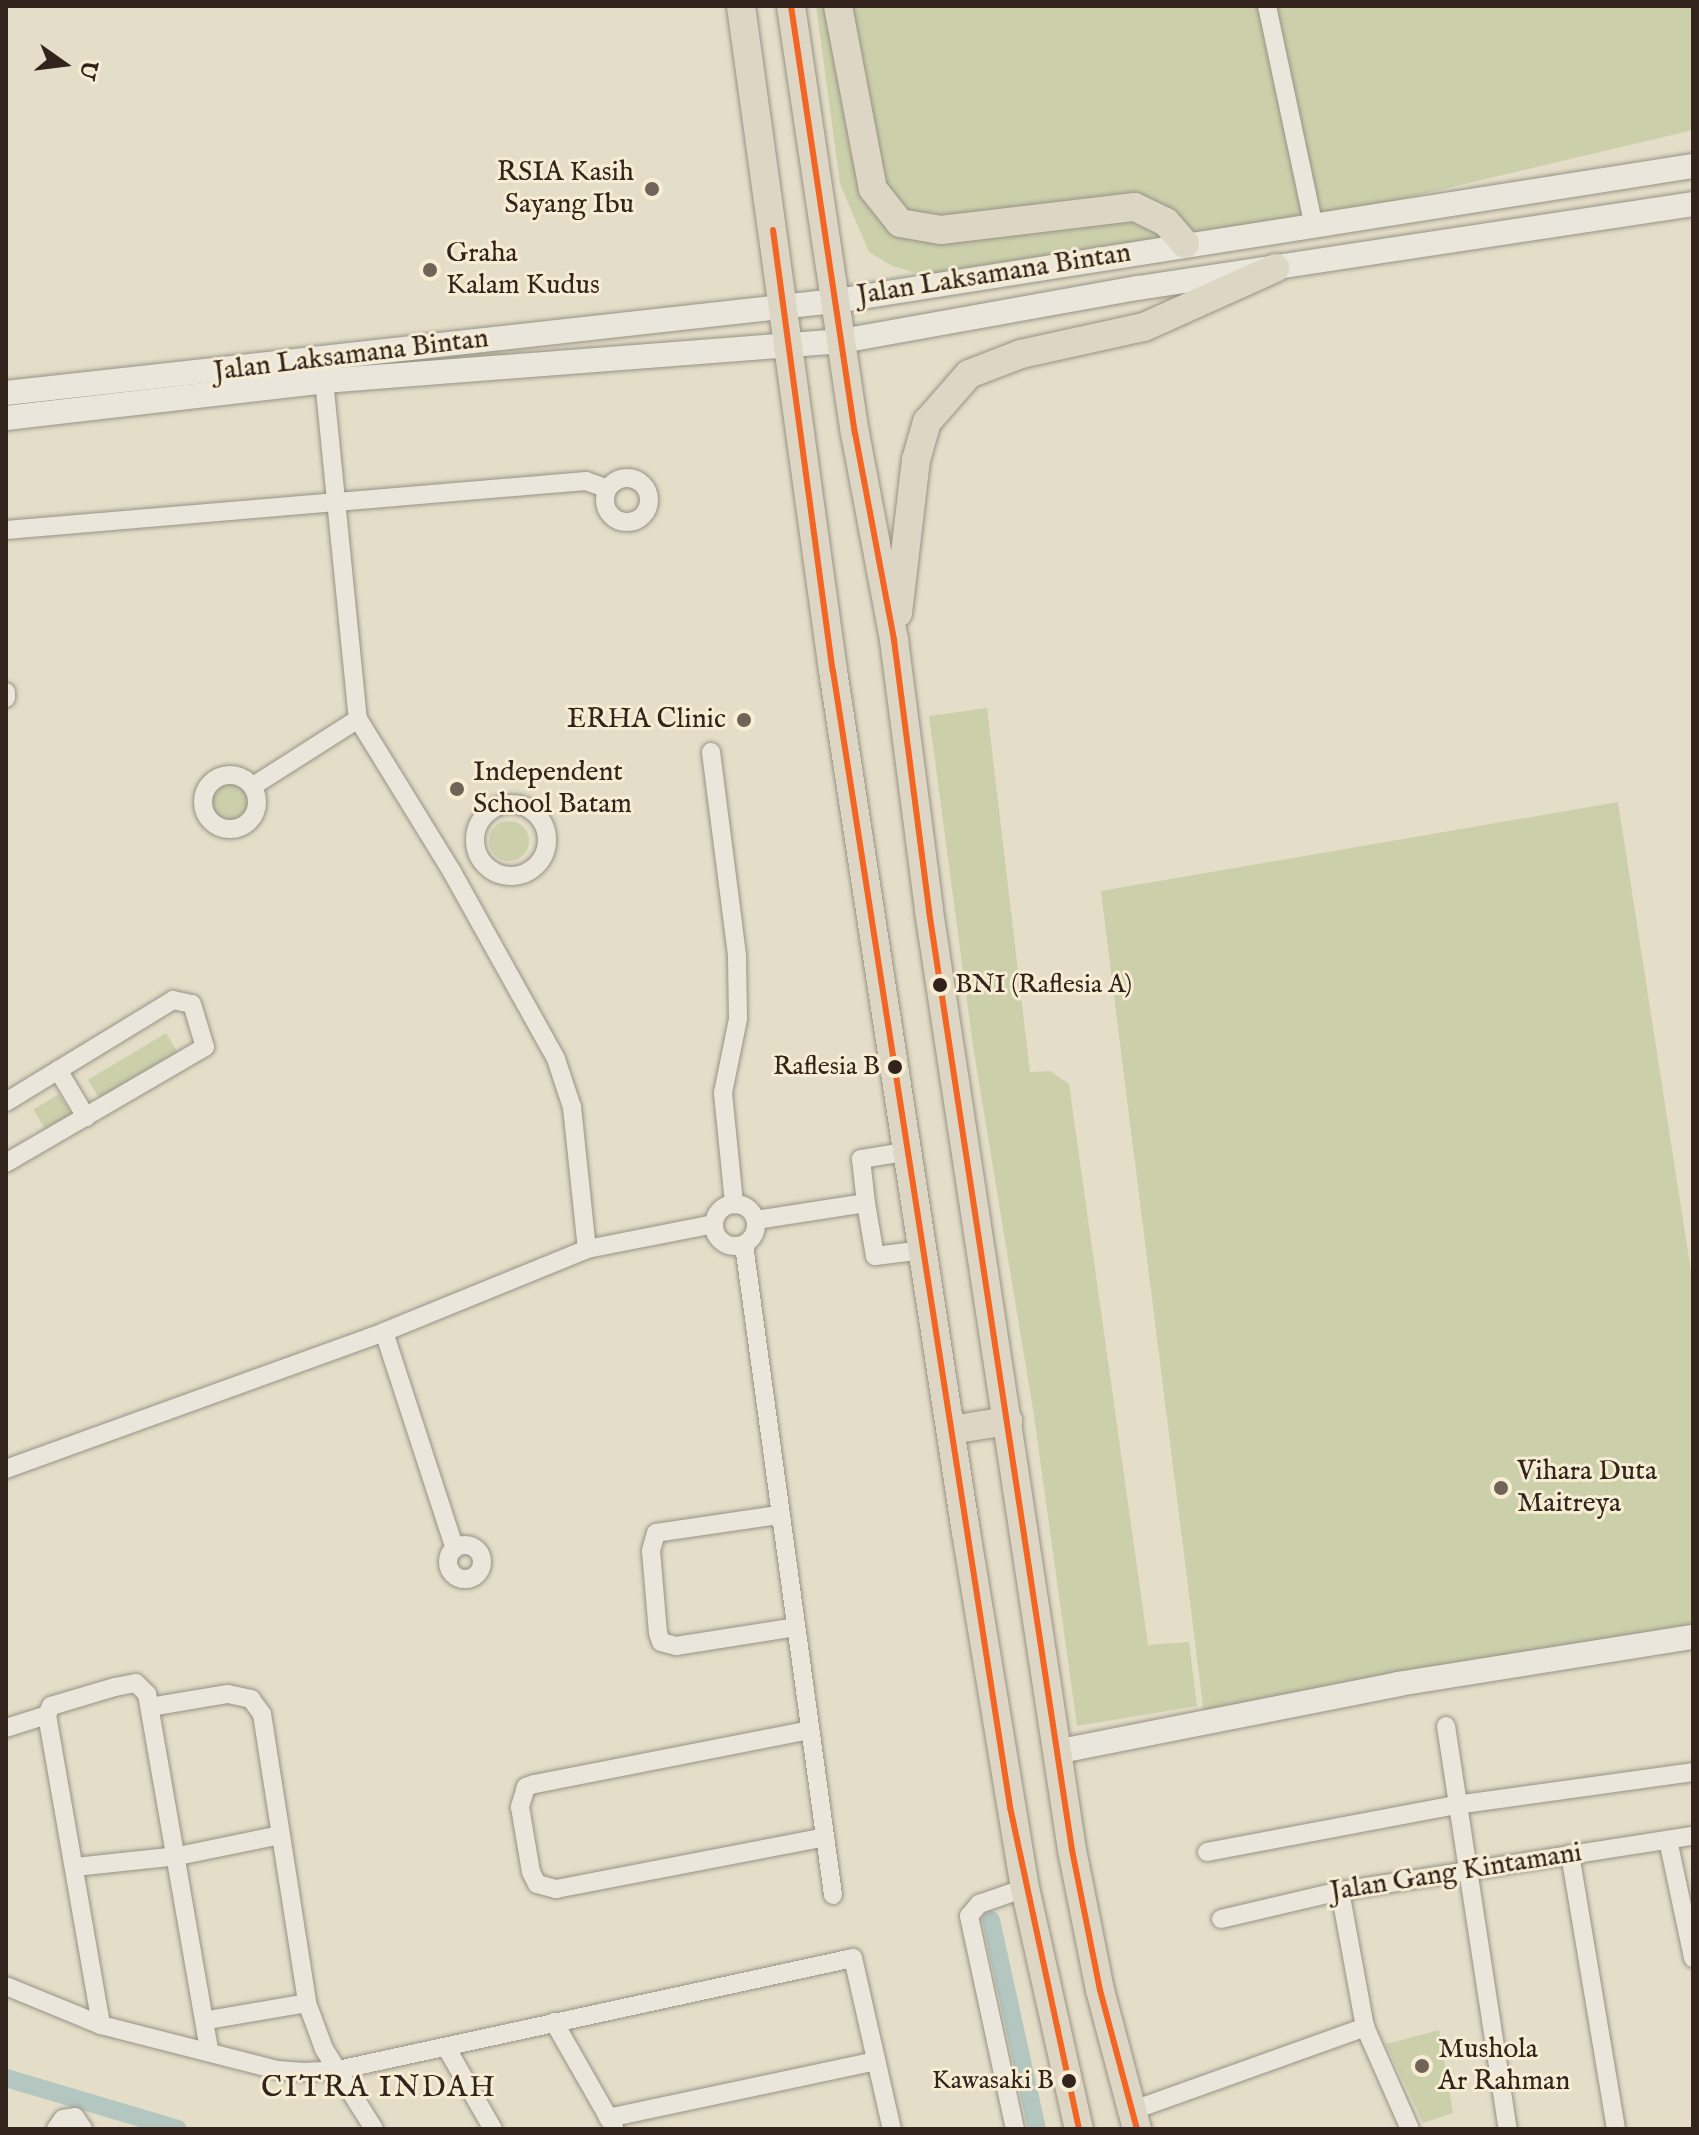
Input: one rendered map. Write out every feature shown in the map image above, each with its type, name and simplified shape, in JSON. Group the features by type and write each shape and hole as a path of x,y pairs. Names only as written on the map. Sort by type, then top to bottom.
{"main road":[{"path":"741,6 787,344 951,1430 1025,1888 1079,2129"},
{"path":"791,6 842,341 894,640 929,911 1056,1752 1100,1990 1134,2120"},
{"path":"838,6 873,189 900,223 941,230 1135,207 1166,222 1185,244"},
{"name":"Jalan Laksamana Bintan","path":"6,418 783,304 836,301 1313,223 1693,166"},
{"name":"Jalan Laksamana Bintan","path":"6,393 842,341 1275,268 1693,204"},
{"path":"894,640 916,460 927,422 945,396 969,374 1021,354 1144,327 1275,268"},
{"path":"951,1430 1008,1421"},
{"path":"1056,1752 1398,1684 1693,1637"}],"street":[{"path":"1267,6 1313,223"},
{"path":"323,371 358,719 452,872 556,1059 572,1107 587,1249"},
{"path":"6,530 586,481 608,489"},
{"path":"253,786 358,719"},
{"path":"711,752 737,956 738,1019 723,1093 734,1204"},
{"path":"514,803 542,822 547,833 542,858 523,874 499,874 479,859 474,837 492,808 514,803"},
{"path":"452,872 479,859"},
{"path":"6,1102 173,1000 192,1004 205,1047 6,1163"},
{"path":"58,1070 86,1117"},
{"path":"910,1151 861,1159 866,1203 875,1256 924,1250"},
{"path":"756,1220 866,1203"},
{"path":"734,1204 749,1209 756,1220 754,1235 744,1245 723,1242 714,1224 719,1212 734,1204"},
{"path":"6,1469 384,1332 587,1249 714,1224"},
{"path":"744,1245 778,1515 833,1895"},
{"path":"384,1332 455,1549"},
{"path":"778,1515 656,1533 651,1551 658,1633 661,1642 676,1646 796,1627"},
{"path":"101,2025 47,1715 51,1706 136,1683 150,1707 208,2020 209,2049"},
{"path":"150,1707 228,1694 251,1699 262,1714 307,2003 317,2034 374,2129"},
{"path":"6,1728 47,1715"},
{"path":"1446,1726 1465,1874 1508,2129"},
{"path":"810,1730 534,1784 526,1787 520,1807 531,1872 537,1884 556,1889 825,1837"},
{"path":"1207,1852 1456,1805 1693,1772"},
{"path":"75,1867 178,1856 280,1835"},
{"name":"Jalan Gang Kintamani","path":"1221,1919 1340,1891 1465,1874 1570,1854 1693,1836"},
{"path":"1668,1840 1693,1958"},
{"path":"1570,1854 1616,2129"},
{"path":"1015,2129 969,1916 979,1904 1025,1888"},
{"path":"1340,1891 1365,2027 1410,2129"},
{"path":"6,1986 101,2025 209,2049 277,2070 338,2070 853,1958 892,2129"},
{"path":"208,2020 307,2003"},
{"path":"554,2022 612,2123 876,2061"},
{"path":"1134,2120 1365,2027"},
{"path":"446,2047 493,2129"},
{"path":"56,2129 63,2119 75,2117 83,2129"}],"green space":[{"path":"816,6 1693,6 1693,130 1313,220 966,287 892,266 869,252 840,184"},
{"path":"987,708 1030,1072 1050,1071 1069,1084 1148,1645 1189,1642 1197,1706 1077,1726 1034,1416 973,1046 929,716"},
{"path":"229,782 243,788 249,802 243,816 229,822 215,816 209,802 215,788"},
{"path":"1618,802 1693,1284 1693,1637 1205,1722 1101,891"},
{"path":"509,821 523,827 529,841 523,855 509,861 495,855 489,841 495,827"},
{"path":"166,1033 178,1053 100,1100 88,1080"},
{"path":"59,1094 72,1116 47,1132 33,1109"},
{"path":"1439,2030 1453,2113 1423,2123 1386,2044"}],"waterway":[{"path":"991,1920 1037,2129"},
{"path":"6,2078 178,2129"}],"transit line":[{"path":"791,6 855,433 894,640 929,911 1072,1850 1100,1990 1137,2129"},
{"path":"773,230 833,671 1010,1807 1079,2129"}],"place":[{"name":"RSIA Kasih Sayang Ibu","path":"652,189"},
{"name":"Graha Kalam Kudus","path":"430,270"},
{"name":"ERHA Clinic","path":"744,720"},
{"name":"Independent School Batam","path":"457,789"},
{"name":"BNI (Raflesia A)","path":"940,985"},
{"name":"Raflesia B","path":"895,1067"},
{"name":"Vihara Duta Maitreya","path":"1501,1488"},
{"name":"Mushola Ar Rahman","path":"1422,2066"},
{"name":"Kawasaki B","path":"1069,2081"}],"district":[{"name":"CITRA INDAH","path":"379,2088"}]}
